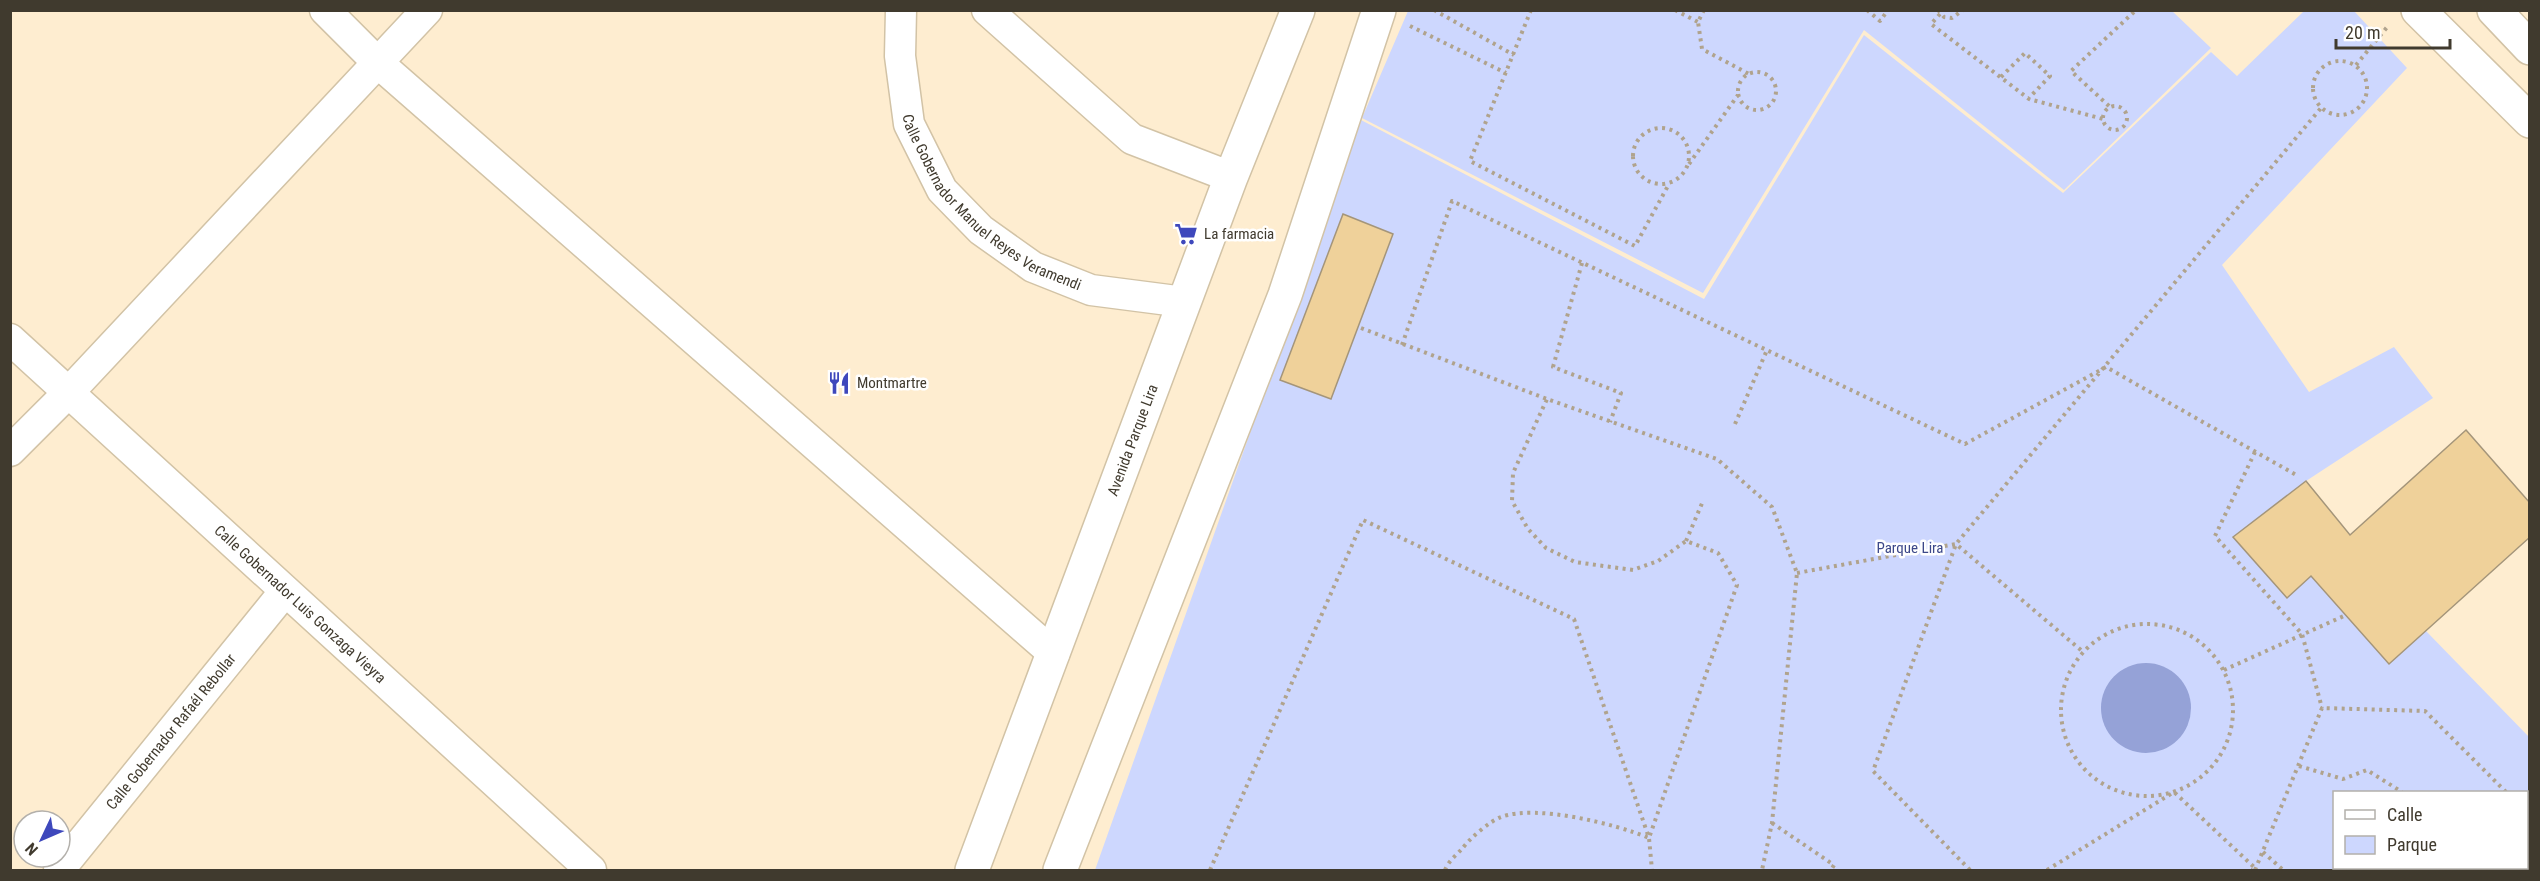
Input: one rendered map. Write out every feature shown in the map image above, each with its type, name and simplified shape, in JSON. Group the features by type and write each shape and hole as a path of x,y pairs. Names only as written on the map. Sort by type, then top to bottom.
{"main road":[{"name":"Avenida Parque Lira","path":"972,870 1231,177 1298,10"},
{"path":"2494,10 2529,48"},
{"path":"1060,870 1395,14"},
{"path":"2406,14 2529,121"}],"street":[{"path":"325,10 378,62 1054,654"},
{"path":"10,451 70,391 427,10"},
{"name":"Calle Gobernador Manuel Reyes Veramendi","path":"901,10 900,56 909,124 942,190 981,230 1033,267 1091,290 1184,302"},
{"path":"987,10 1132,139 1231,177"},
{"name":"Calle Gobernador Luis Gonzaga Vieyra","path":"10,339 70,391 591,870"},
{"name":"Calle Gobernador Rafaél Rebollar","path":"59,870 285,591"}],"path":[{"path":"1434,10 1514,55"},
{"path":"1531,10 1470,161 1635,246 1669,184"},
{"path":"1676,10 1698,22"},
{"path":"1704,10 1698,22 1702,49 1749,74"},
{"path":"1867,10 1880,21 1888,10"},
{"path":"1963,10 1952,18 1939,12 1931,24 2029,99 2103,119"},
{"path":"2109,106 2104,112 2103,119 2109,129 2117,129 2124,125 2127,117 2123,109 2109,106 2071,71 2136,10"},
{"path":"1395,14 1407,24 1506,73"},
{"path":"2356,65 2406,14"},
{"path":"2001,77 2025,53 2050,76 2029,99"},
{"path":"2338,60 2356,65 2366,80 2366,98 2361,105 2355,112 2346,115 2337,115 2321,108 2315,101 2313,83 2322,67 2338,60"},
{"path":"1688,165 1688,146 1676,131 1657,128 1641,136 1633,153 1636,171 1651,183 1669,184 1678,180 1738,95 1740,82 1749,74 1762,72 1768,75 1775,86 1775,98 1768,108 1755,111 1744,106 1738,95"},
{"path":"1970,870 1873,771 1956,544 2321,108"},
{"path":"1402,345 1452,201 1965,444 2106,367"},
{"path":"1582,262 1553,367 1621,393 1610,422"},
{"path":"1361,328 1547,399 1718,459 1772,507 1797,573 1772,823 1762,870"},
{"path":"1736,424 1767,351"},
{"path":"2106,367 2298,476"},
{"path":"1547,399 1513,473 1512,501 1528,529 1546,548 1575,562 1633,570 1658,561 1686,541 1703,501"},
{"path":"2174,792 2254,870 2322,708 2302,634 2215,536 2255,452"},
{"path":"1210,870 1363,520 1574,619 1649,838 1652,870"},
{"path":"1649,838 1737,585 1718,554 1686,541"},
{"path":"1797,573 1956,544"},
{"path":"1956,544 2082,651"},
{"path":"2224,670 2346,615"},
{"path":"2047,870 2200,778 2220,756 2232,728 2233,699 2224,670 2206,646 2182,631 2156,624 2129,625 2104,634 2082,651 2067,675 2060,701 2062,728 2072,754 2090,775 2115,790 2145,796 2174,792"},
{"path":"2322,708 2425,711 2505,791"},
{"path":"2298,766 2343,779 2367,770 2400,791"},
{"path":"1445,870 1468,841 1500,817 1530,813 1561,816 1625,828 1649,838"},
{"path":"1772,823 1834,865 1831,870"},
{"path":"2263,852 2283,870"}],"green space":[{"path":"2171,10 2211,48 2064,190 1864,30 1703,293 1362,118 1408,11"},
{"name":"Parque Lira","path":"2304,11 2354,11 2407,68 2222,265 2309,392 2394,347 2433,398 2306,481 2311,576 2389,663 2426,631 2529,737 2529,870 1095,870 1361,120 1704,299 1864,35 2063,193 2211,52 2237,76"}],"shaded area":[{"path":"2146,663 2163,666 2178,676 2188,691 2191,708 2188,725 2178,740 2163,750 2146,753 2129,750 2114,740 2104,725 2101,708 2104,691 2114,676 2129,666"}],"building":[{"path":"1343,214 1393,234 1331,399 1280,380"},
{"path":"2466,430 2530,503 2530,537 2389,664 2311,576 2287,598 2233,537 2306,481 2350,535"}],"place":[{"name":"La farmacia","path":"1186,234"},
{"name":"Montmartre","path":"839,383"}]}
